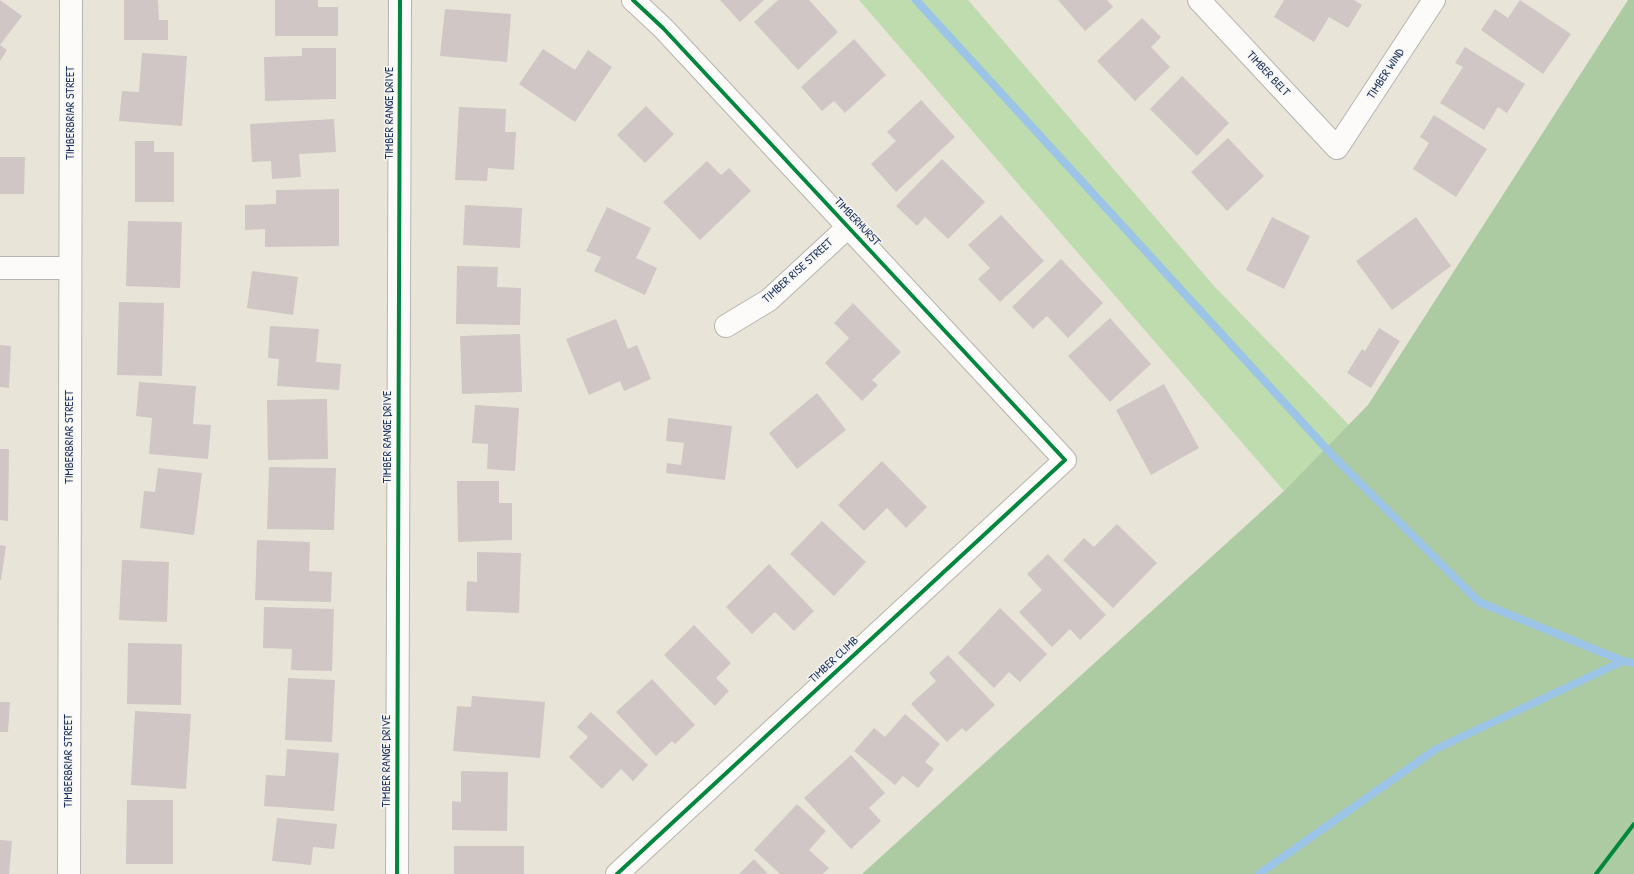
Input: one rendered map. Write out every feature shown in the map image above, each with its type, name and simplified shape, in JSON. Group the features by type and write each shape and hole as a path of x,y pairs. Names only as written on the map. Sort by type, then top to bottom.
{"street":[{"name":"TIMBERBRIAR STREET","path":"69,874 71,0"},
{"name":"TIMBER RANGE DRIVE","path":"396,874 400,0"},
{"name":"TIMBERHURST","path":"633,0 663,28 1065,460"},
{"name":"TIMBER BELT","path":"1199,0 1337,148"},
{"name":"TIMBER WIND","path":"1337,148 1434,0"},
{"name":"TIMBER RISE STREET","path":"726,326 769,300 848,227"},
{"path":"0,268 70,268"},
{"name":"TIMBER CLIMB","path":"617,874 1065,460"}],"green space":[{"path":"859,0 968,0 1215,287 1349,425 1284,491"},
{"path":"1628,0 1634,0 1634,874 862,874 1284,491 1368,405"}],"building":[{"path":"0,0 22,16 0,45"},
{"path":"124,0 158,0 159,20 168,20 168,40 124,40"},
{"path":"275,0 318,0 318,7 338,7 338,36 275,36"},
{"path":"720,0 764,0 740,22"},
{"path":"778,0 809,0 838,32 798,70 754,22"},
{"path":"1058,0 1107,0 1113,7 1085,31"},
{"path":"1284,0 1354,0 1362,5 1348,28 1329,17 1314,42 1274,17"},
{"path":"1520,0 1571,34 1543,74 1481,30 1495,9 1508,18"},
{"path":"445,9 511,14 507,62 440,56"},
{"path":"1142,18 1161,37 1151,47 1170,67 1135,101 1097,61"},
{"path":"854,39 886,75 845,113 834,101 822,111 801,87"},
{"path":"0,45 7,50 0,61"},
{"path":"1465,47 1525,84 1507,113 1498,107 1484,130 1440,103 1463,67 1455,63"},
{"path":"302,48 336,48 336,99 265,101 264,57 302,56"},
{"path":"543,49 575,70 588,50 612,67 575,122 519,84"},
{"path":"142,53 187,56 182,126 119,121 122,91 139,92"},
{"path":"1182,76 1229,123 1197,156 1150,109"},
{"path":"921,100 955,137 896,192 871,164 896,141 887,132"},
{"path":"646,106 674,134 645,163 617,135"},
{"path":"459,107 506,109 505,132 516,132 514,170 488,168 487,181 455,180"},
{"path":"1434,115 1487,149 1456,197 1413,169 1429,143 1420,137"},
{"path":"334,119 336,152 299,154 301,177 272,179 271,161 252,162 250,124"},
{"path":"1228,138 1264,176 1227,211 1191,172"},
{"path":"135,141 154,141 154,152 174,152 174,202 135,202"},
{"path":"0,157 25,157 24,194 0,194"},
{"path":"942,159 985,202 948,239 925,217 917,226 896,206"},
{"path":"707,161 721,175 729,168 751,191 700,240 663,202"},
{"path":"339,189 339,246 265,247 265,229 245,230 245,205 276,204 276,190"},
{"path":"465,205 522,208 520,248 463,245"},
{"path":"607,207 651,228 636,258 657,268 645,295 594,271 601,257 586,251"},
{"path":"1001,215 1044,261 1000,302 978,279 990,268 968,245"},
{"path":"1272,217 1310,236 1284,289 1246,270"},
{"path":"1416,217 1451,266 1392,310 1356,261"},
{"path":"128,221 182,222 180,288 126,286"},
{"path":"1061,259 1103,303 1068,338 1047,316 1033,329 1012,307"},
{"path":"457,266 498,267 497,287 521,288 520,325 456,324"},
{"path":"252,271 298,277 293,315 247,308"},
{"path":"119,302 164,303 162,376 117,375"},
{"path":"853,303 901,352 872,380 878,385 862,401 825,363 849,338 834,323"},
{"path":"1110,318 1151,364 1110,402 1068,356"},
{"path":"616,319 628,349 637,345 651,379 624,391 620,381 589,395 566,339"},
{"path":"270,326 319,329 316,362 341,364 339,390 277,386 279,359 268,358"},
{"path":"1379,328 1400,341 1371,388 1347,373 1362,349 1365,351"},
{"path":"520,334 522,392 462,394 460,336"},
{"path":"0,345 11,346 9,388 0,387"},
{"path":"139,382 196,386 193,424 211,425 208,459 149,454 152,418 136,416"},
{"path":"1164,384 1199,448 1151,475 1116,410"},
{"path":"817,393 846,430 797,469 769,433"},
{"path":"327,399 328,459 268,460 267,400"},
{"path":"475,405 519,408 515,471 487,469 488,444 472,443"},
{"path":"668,418 732,426 725,480 666,473 667,463 681,465 684,443 666,441"},
{"path":"0,449 9,449 8,521 0,520"},
{"path":"882,461 927,507 906,528 887,508 864,531 838,505"},
{"path":"269,467 336,468 334,530 267,529"},
{"path":"158,468 202,473 194,535 140,528 144,491 155,492"},
{"path":"457,481 499,481 499,503 512,503 512,540 458,542"},
{"path":"822,521 866,562 834,596 790,554"},
{"path":"1117,524 1157,563 1113,608 1063,560 1084,538 1094,547"},
{"path":"257,540 310,542 309,571 332,572 331,602 255,600"},
{"path":"0,545 6,546 1,580 0,580"},
{"path":"477,552 521,553 519,613 466,611 467,581 477,582"},
{"path":"1048,554 1106,615 1080,640 1070,629 1052,647 1019,612 1042,590 1027,574"},
{"path":"122,560 169,562 167,622 119,620"},
{"path":"769,564 814,611 794,631 775,612 752,634 726,607"},
{"path":"264,607 334,609 332,671 291,670 292,649 263,648"},
{"path":"1000,608 1047,654 1020,682 1009,672 994,688 958,653"},
{"path":"694,625 731,663 716,678 729,691 715,706 664,655"},
{"path":"128,643 182,644 181,705 127,704"},
{"path":"948,655 995,705 966,732 962,728 947,742 911,704 936,681 929,673"},
{"path":"288,678 335,680 332,742 285,740"},
{"path":"652,679 695,725 675,744 672,741 656,756 616,712"},
{"path":"472,696 545,702 540,758 453,751 457,706 471,707"},
{"path":"0,702 10,702 8,732 0,732"},
{"path":"135,711 191,714 186,789 131,785"},
{"path":"591,712 648,765 633,781 621,769 602,789 569,757 588,737 577,727"},
{"path":"905,714 940,744 925,762 934,769 918,788 903,776 895,785 854,751 874,728 885,737"},
{"path":"287,749 339,753 334,811 264,806 266,775 285,776"},
{"path":"851,755 885,793 869,808 881,821 851,849 804,798"},
{"path":"461,771 508,772 507,831 452,830 452,801 461,802"},
{"path":"127,800 173,800 173,864 126,864"},
{"path":"797,804 826,831 809,850 829,868 823,874 780,874 754,850"},
{"path":"277,818 337,824 334,849 313,847 311,865 272,861"},
{"path":"0,840 12,841 9,874 0,874"},
{"path":"454,846 524,846 524,874 454,874"},
{"path":"754,859 768,874 739,874"}],"waterway":[{"path":"916,0 1334,457 1479,602 1623,661"},
{"path":"1259,874 1436,749 1623,661 1634,663"}],"cycle path":[{"path":"397,874 400,0"},
{"path":"617,874 1065,460 663,28 633,0"},
{"path":"1596,874 1634,824"}]}
